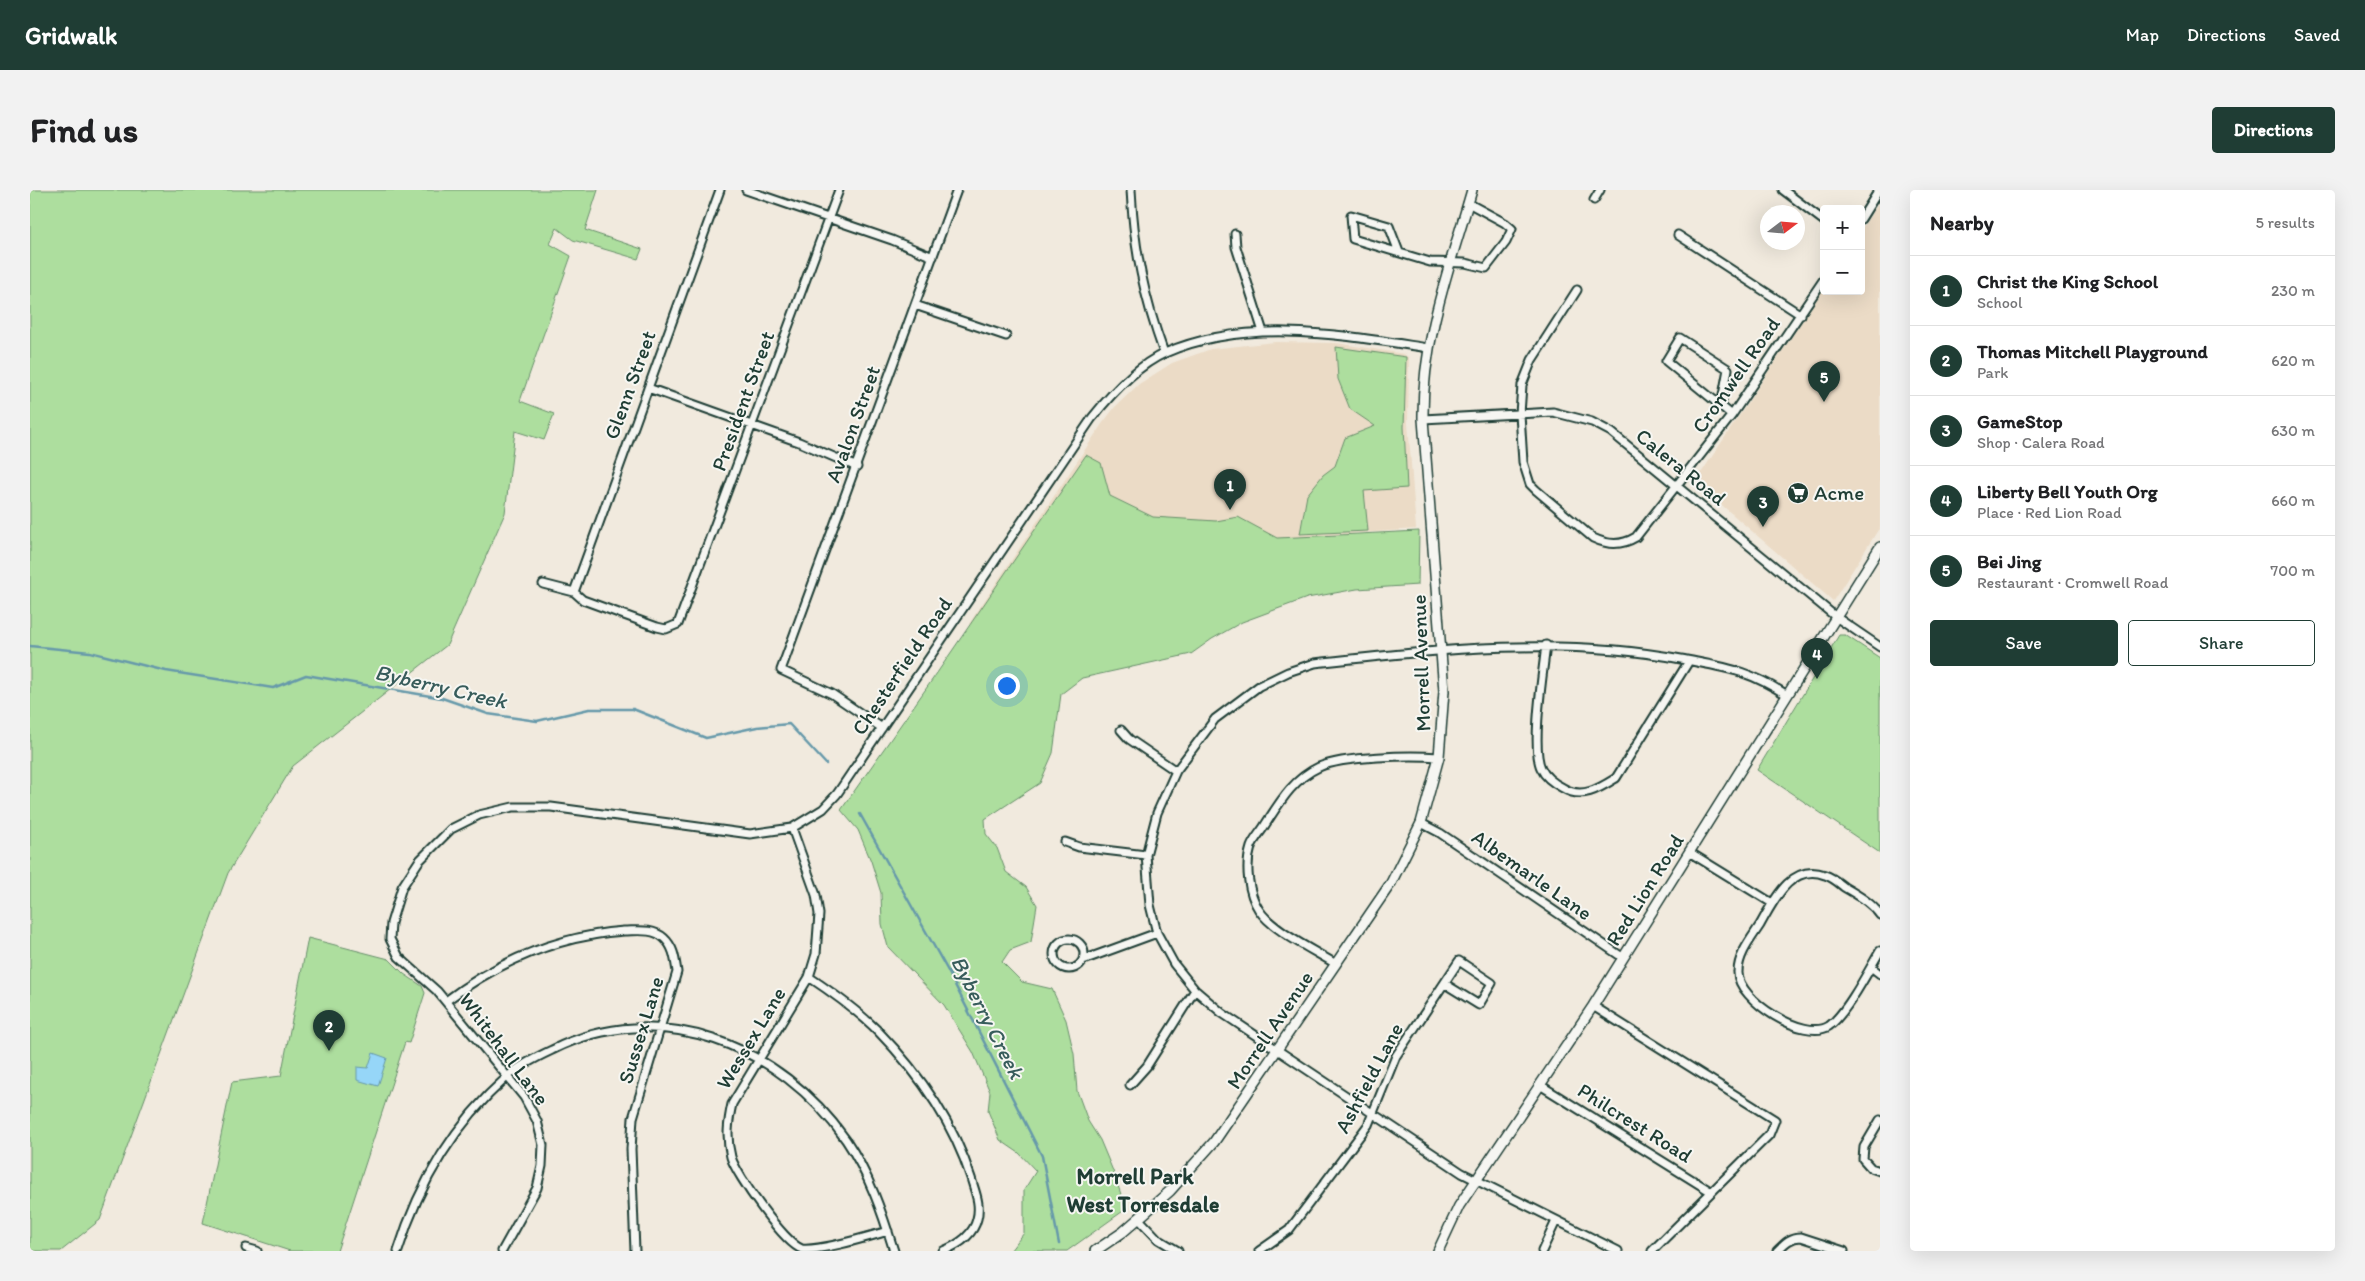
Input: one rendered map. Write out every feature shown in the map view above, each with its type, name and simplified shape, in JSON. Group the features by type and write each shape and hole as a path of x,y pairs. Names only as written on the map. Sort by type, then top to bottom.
{"street":[{"name":"Glenn Street","path":"574,592 720,190"},
{"path":"746,190 892,240 933,257"},
{"name":"President Street","path":"574,592 583,600 657,627 666,628 678,624 839,190"},
{"name":"Avalon Street","path":"882,728 832,694 781,670 957,190"},
{"path":"1131,190 1132,224 1143,288 1164,354"},
{"name":"Morrell Avenue","path":"1095,1251 1138,1218 1176,1185 1214,1142 1391,883 1421,823 1439,757 1444,707 1423,419 1423,384 1428,348 1450,263 1472,190"},
{"path":"1594,200 1600,190"},
{"path":"1783,190 1820,218"},
{"path":"1865,213 1879,190"},
{"path":"1399,252 1389,226 1351,215 1354,239 1430,262 1465,263 1486,268 1506,242 1512,229 1505,223 1468,203"},
{"path":"1235,234 1236,247 1262,332"},
{"path":"1678,235 1801,315"},
{"name":"Cromwell Road","path":"1520,414 1523,462 1530,484 1593,538 1608,543 1620,544 1636,537 1732,415 1820,285"},
{"path":"1520,414 1525,375 1577,290"},
{"path":"916,305 1006,336"},
{"name":"Chesterfield Road","path":"390,939 391,922 402,887 419,861 452,829 479,815 513,807 544,806 750,834 792,828 823,809 837,794 1092,418 1112,394 1143,368 1164,354 1221,338 1262,332 1314,333 1358,337 1428,348"},
{"path":"1721,406 1728,369 1680,338 1666,362 1732,415"},
{"path":"648,388 799,442 857,467"},
{"name":"Calera Road","path":"1423,419 1553,412 1592,422 1611,432 1836,617 1880,646"},
{"name":"Red Lion Road","path":"1438,1251 1459,1206 1593,1006 1880,546"},
{"path":"543,584 574,592"},
{"path":"1546,645 1537,748 1541,767 1551,781 1566,790 1580,794 1597,790 1616,778 1689,661"},
{"path":"1618,1251 1556,1222 1476,1180 1222,1013 1195,990 1174,964 1157,933 1150,905 1146,854 1157,813 1176,771 1214,719 1259,686 1288,672 1315,663 1546,645 1622,650 1724,666 1746,672 1788,695"},
{"path":"1121,730 1129,739 1176,771"},
{"path":"1336,964 1269,921 1258,909 1251,890 1247,868 1252,846 1286,792 1301,778 1318,768 1342,761 1415,756 1439,757"},
{"name":"Albemarle Lane","path":"1421,823 1440,832 1622,957"},
{"name":"Wessex Lane","path":"792,828 812,880 819,914 816,954 808,978 732,1104 728,1125 728,1144 737,1173 791,1244 803,1250 817,1250 888,1231"},
{"path":"1065,842 1079,847 1146,854"},
{"path":"1689,852 1772,904"},
{"path":"1880,914 1873,905 1826,875 1812,872 1798,876 1784,885 1772,904 1740,958 1737,974 1744,991 1753,1000 1796,1027 1811,1030 1828,1027 1839,1017 1880,951"},
{"name":"Sussex Lane","path":"446,1001 498,965 532,951 594,933 647,930 663,937 674,952 677,972 633,1118 631,1132 635,1251"},
{"path":"1083,960 1082,947 1076,941 1064,940 1055,949 1056,962 1066,969 1074,968 1083,960 1157,933"},
{"name":"Whitehall Lane","path":"390,939 399,957 427,980 508,1076 524,1097 537,1121 543,1146 542,1166 537,1188 502,1251"},
{"name":"Ashfield Lane","path":"1259,1251 1289,1230 1368,1125 1396,1056 1459,961 1492,984 1479,1005 1445,984"},
{"path":"1870,967 1880,974"},
{"path":"808,978 840,998 861,1015 900,1055 936,1103 958,1145 978,1202 977,1221 970,1235 943,1251"},
{"path":"1130,1085 1147,1066 1195,990"},
{"path":"1593,1006 1775,1120 1768,1135 1652,1251"},
{"path":"398,1251 408,1220 440,1153 460,1124 508,1076 537,1057 568,1042 621,1028 660,1027 701,1034 742,1049 779,1071 800,1088 826,1114 846,1141 865,1172 894,1251"},
{"name":"Philcrest Road","path":"1540,1085 1710,1191"},
{"path":"1880,1120 1864,1147 1863,1159 1871,1168 1880,1172"},
{"path":"1138,1218 1158,1239 1178,1251"},
{"path":"1542,1251 1556,1222"},
{"path":"1777,1251 1794,1237 1801,1237 1844,1251"},
{"path":"246,1248 257,1251"}],"shaded area":[{"path":"1880,201 1880,527 1833,601 1695,482 1820,295 1865,295 1865,224"},
{"path":"1275,342 1336,343 1404,354 1409,358 1408,424 1416,529 1293,538 1006,650 969,624 1102,424 1115,407 1139,384 1172,363 1211,349"}],"green space":[{"path":"30,190 598,190 585,230 642,249 638,259 573,240 557,228 550,244 571,256 520,401 554,414 544,440 515,431 505,513 447,645 293,766 228,873 100,1220 61,1251 30,1251"},
{"path":"1336,347 1406,357 1404,427 1407,488 1364,491 1368,531 1300,534 1307,495 1323,475 1335,466 1345,438 1375,426 1350,409 1338,379"},
{"path":"1086,455 1101,463 1110,496 1153,517 1216,521 1238,517 1277,538 1419,531 1418,585 1357,589 1307,598 1242,622 1212,639 1191,654 1082,678 1061,694 1053,753 1040,783 985,819 986,834 997,848 1006,872 1026,887 1037,905 1031,942 1010,950 1002,962 1022,982 1052,989 1066,1020 1074,1054 1077,1091 1088,1121 1100,1140 1113,1171 1126,1209 1067,1251 1010,1251 1024,1233 1024,1190 1036,1171 1019,1153 1000,1140 988,1111 990,1092 973,1052 944,1005 888,947 882,924 881,893 871,861 858,830 841,810"},
{"path":"1839,635 1845,635 1880,658 1880,853 1757,770"},
{"path":"308,938 389,959 404,974 422,986 425,993 409,1043 405,1042 337,1251 290,1251 203,1223 232,1082 281,1076"}],"water":[{"path":"373,1053 387,1058 378,1086 357,1080 357,1067 368,1068"}],"waterway":[{"name":"Byberry Creek","path":"30,646 90,652 166,671 273,688 306,675 442,698 488,714 537,721 589,709 633,709 706,738 757,727 789,724 826,764"},
{"name":"Byberry Creek","path":"860,814 948,971 1042,1156 1059,1244"}],"place":[{"name":"Bei Jing","path":"1824,402"},
{"name":"Acme","path":"1798,493"},
{"name":"Christ the King School","path":"1230,510"},
{"name":"GameStop","path":"1763,527"},
{"name":"Liberty Bell Youth Org","path":"1817,679"},
{"name":"Thomas Mitchell Playground","path":"329,1051"}],"district":[{"name":"Morrell Park","path":"1135,1176"},
{"name":"West Torresdale","path":"1143,1204"}]}
